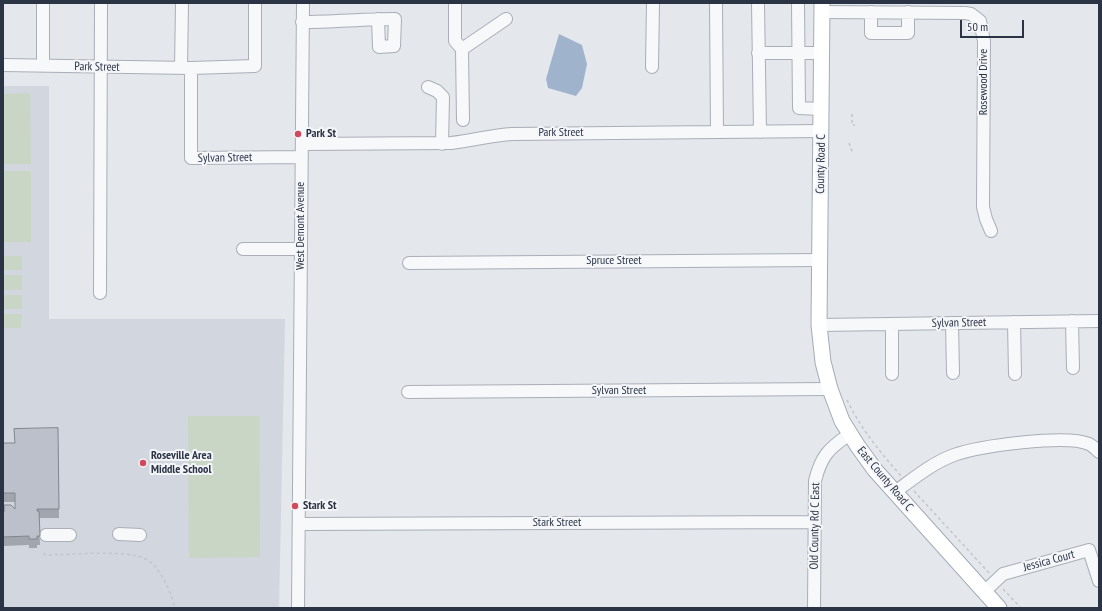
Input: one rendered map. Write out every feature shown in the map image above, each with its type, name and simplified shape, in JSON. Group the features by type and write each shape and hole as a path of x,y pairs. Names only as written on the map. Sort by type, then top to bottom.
{"main road":[{"name":"County Road C","path":"819,325 822,7"},
{"name":"East County Road C","path":"819,325 823,362 830,389 842,421 850,434 875,470 999,608"}],"street":[{"path":"43,3 43,65"},
{"path":"100,293 101,3"},
{"path":"182,3 186,68"},
{"name":"Park Street","path":"3,65 186,68 255,66 255,3"},
{"name":"West Demont Avenue","path":"298,608 302,3"},
{"path":"455,3 455,41 462,49 463,120"},
{"path":"652,68 654,3"},
{"path":"716,3 717,132"},
{"path":"758,3 760,132"},
{"path":"798,3 799,108 821,109"},
{"name":"Rosewood Drive","path":"822,7 871,12 965,13 971,14 980,21 984,41 984,206 986,219 992,231"},
{"path":"871,12 871,33 908,33 908,12"},
{"path":"302,22 378,19"},
{"path":"462,49 506,19"},
{"path":"758,53 822,53"},
{"name":"Sylvan Street","path":"186,68 191,158 301,157"},
{"path":"428,87 437,91 443,97 442,144"},
{"name":"Park Street","path":"302,144 442,144 467,142 488,136 506,134 821,131"},
{"path":"243,249 301,249"},
{"name":"Spruce Street","path":"409,263 820,260"},
{"path":"1072,321 1073,368"},
{"name":"Sylvan Street","path":"819,325 1099,321"},
{"path":"1014,322 1015,374"},
{"path":"952,323 953,373"},
{"path":"892,324 892,374"},
{"name":"Sylvan Street","path":"408,392 830,389"},
{"name":"Old County Rd C East","path":"814,608 815,481 819,464 828,450 850,434"},
{"path":"895,492 930,467 954,455 984,448 1028,442 1072,441 1089,444 1099,452"},
{"name":"Stark Street","path":"299,524 815,522"},
{"path":"119,534 140,535"},
{"path":"46,535 70,535"},
{"name":"Jessica Court","path":"984,592 1003,574 1089,550 1099,581"}],"path":[{"path":"852,114 852,125 855,125"},
{"path":"849,143 852,151 855,152"},
{"path":"845,394 857,420 873,444 903,478"},
{"path":"911,487 990,574"},
{"path":"44,553 45,555 101,554 140,557 147,560 160,574 169,590 175,608"},
{"path":"999,584 1020,608"}],"shaded area":[{"name":"Roseville Area Middle School","path":"3,86 49,86 49,319 285,319 279,608 3,608"}],"green space":[{"path":"30,93 31,164 3,164 3,94"},
{"path":"3,171 31,171 31,242 3,242"},
{"path":"3,256 22,256 22,270 3,270"},
{"path":"3,275 22,275 22,290 3,290"},
{"path":"3,295 22,295 22,309 3,309"},
{"path":"3,314 22,314 21,328 3,328"},
{"path":"188,416 259,416 260,557 189,558"}],"water":[{"path":"559,34 582,45 587,64 582,88 576,96 548,88 546,79"}],"building":[{"path":"58,428 59,509 37,509 37,511 39,511 40,536 37,536 37,539 29,539 29,536 3,537 4,505 11,505 15,509 15,493 3,493 3,443 15,443 14,429"}],"place":[{"name":"Park St","path":"298,134"},
{"name":"Roseville Area Middle School","path":"143,463"},
{"name":"Stark St","path":"295,506"}]}
